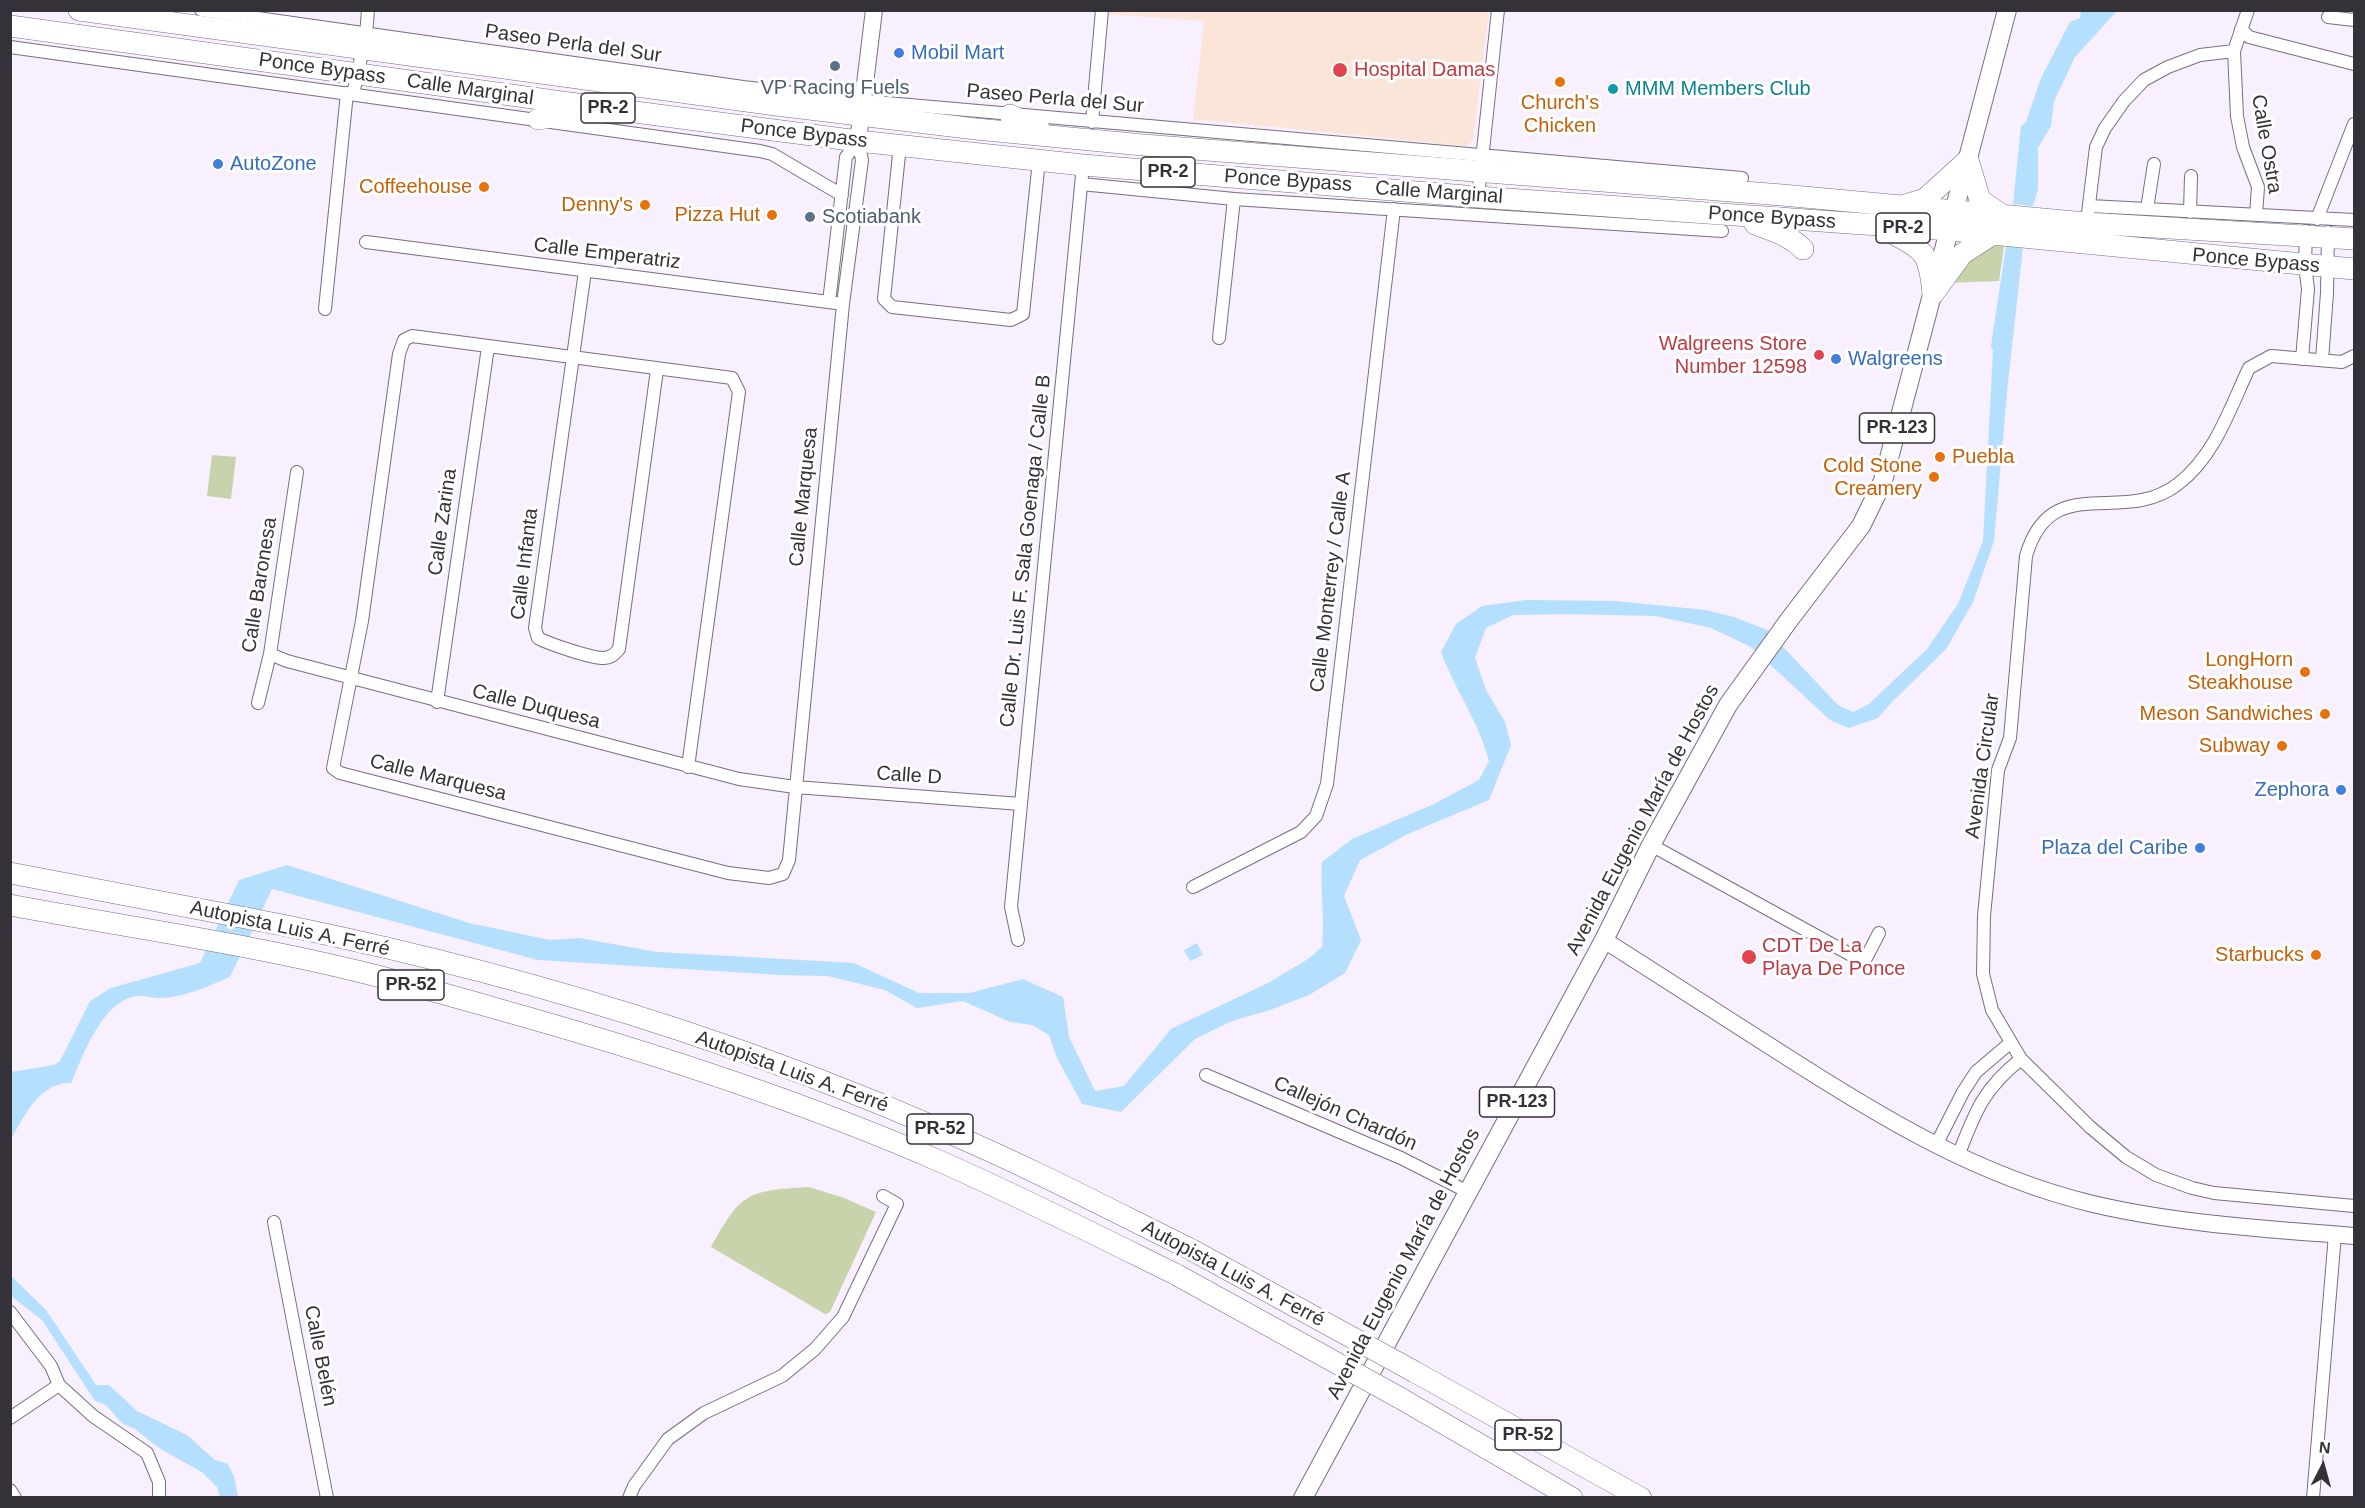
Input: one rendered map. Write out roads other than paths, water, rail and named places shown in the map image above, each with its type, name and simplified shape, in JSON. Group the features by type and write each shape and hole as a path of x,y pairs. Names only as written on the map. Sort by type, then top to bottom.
{"highway":[{"name":"Ponce Bypass","path":"79,10 364,42 1054,136 1481,164 1899,206 1953,221"},
{"name":"Ponce Bypass","path":"10,26 353,87 627,111 858,141 1039,160 1082,175 1478,197 1726,223 1879,227 1953,221 2305,265 2355,269"},
{"path":"538,119 572,113 627,111"},
{"path":"1010,115 1054,136"},
{"path":"1899,206 1925,199 1968,160 1980,200 1998,225 1962,254 1933,294"},
{"path":"1742,178 1782,195"},
{"name":"Ponce Bypass","path":"1998,225 2088,215 2317,226 2355,239"},
{"path":"1726,223 1780,233 1794,240 1803,249"},
{"path":"1879,227 1920,247 1930,265 1933,294"},
{"name":"Autopista Luis A. Ferré","path":"10,873 289,927 418,956 680,1030 877,1102 1044,1176 1192,1250 1641,1497"},
{"name":"Autopista Luis A. Ferré","path":"10,905 287,955 358,971 552,1024 767,1093 937,1160 1026,1200 1177,1275 1400,1398 1572,1497"},
{"path":"1525,1470 1542,1494 1548,1497"}],"main road":[{"name":"Avenida Eugenio María de Hostos","path":"1303,1497 1604,940 1651,845 1728,705 1861,526 1882,481 1953,221 2007,10"}],"street":[{"path":"201,10 265,15 364,42"},
{"path":"325,309 353,87 364,42 368,10"},
{"path":"829,302 846,157 858,141 874,10"},
{"path":"1092,122 1102,10"},
{"path":"1478,197 1498,10"},
{"name":"Calle Ostra","path":"2248,10 2234,51 2237,116 2243,147 2258,187 2256,215"},
{"path":"2328,17 2355,20"},
{"path":"2241,29 2249,37 2355,64"},
{"name":"Calle Marginal","path":"10,47 353,87 538,119 760,151 772,154 842,195"},
{"path":"2234,51 2200,55 2168,67 2144,80 2124,101 2105,128 2096,147 2088,215 2147,209 2256,215 2317,226 2355,220"},
{"name":"Paseo Perla del Sur","path":"863,109 1010,115 1092,122 1481,164 1742,178"},
{"path":"2302,359 2308,289 2305,265 2355,124"},
{"name":"Calle Marquesa","path":"688,767 739,392 732,378 657,370 412,336 404,340 399,354 362,621 333,768 340,773 728,873 769,878 783,874 789,860 843,304 862,160 858,141"},
{"path":"900,145 884,300 892,307 990,318 1011,320 1023,314 1039,160"},
{"path":"2147,209 2154,164"},
{"name":"Calle Marginal","path":"1082,175 1234,199 1394,209 1726,223"},
{"name":"Calle Dr. Luis F. Sala Goenaga / Calle B","path":"1018,940 1011,907 1082,175"},
{"path":"2190,212 2191,176"},
{"path":"1219,338 1234,199"},
{"name":"Calle Monterrey / Calle A","path":"1193,887 1301,832 1316,816 1327,784 1394,209"},
{"path":"2317,226 2327,267 2322,360"},
{"name":"Calle Emperatriz","path":"366,242 843,304"},
{"path":"834,248 851,250"},
{"name":"Calle Infanta","path":"585,271 535,627 538,638 547,643 604,658 614,655 619,649 657,370"},
{"name":"Calle Zarina","path":"437,702 488,347"},
{"name":"Avenida Circular","path":"2355,356 2342,362 2271,356 2249,368 2214,442 2195,468 2178,484 2156,498 2122,504 2069,505 2043,521 2031,540 2025,568 2010,738 1998,770 1984,916 1983,974 1992,1010 2021,1059 2090,1127 2126,1156 2156,1175 2214,1193 2355,1206"},
{"name":"Calle Baronesa","path":"258,703 270,654 297,472"},
{"name":"Calle Duquesa","path":"270,654 286,661 437,702 688,767 738,779 795,787"},
{"name":"Calle D","path":"795,787 1020,804"},
{"path":"1651,845 1864,962 1879,933"},
{"path":"1604,940 1872,1111 1958,1156 2021,1181 2093,1203 2180,1220 2355,1236"},
{"path":"1936,1145 1976,1072 2010,1043"},
{"path":"1958,1156 1984,1096 2008,1069 2021,1059"},
{"name":"Callejón Chardón","path":"1206,1075 1401,1158 1468,1192"},
{"path":"629,1497 634,1486 668,1439 704,1413 782,1376 815,1349 843,1317 897,1204 883,1196"},
{"name":"Calle Belén","path":"274,1222 327,1497"},
{"path":"2313,1497 2335,1234"},
{"path":"10,1312 51,1366 59,1385 93,1416 147,1453 159,1482 159,1497"},
{"path":"10,1418 59,1385"},
{"path":"10,1490 15,1497"}],"water":[{"path":"2081,11 2117,11 2075,57 2054,101 2051,126 2038,148 2038,190 2033,206 2013,204 2021,126 2026,122 2041,78 2070,22 2080,18"},
{"path":"2006,246 2023,247 1994,541 1973,602 1946,649 1878,718 1849,728 1830,720 1751,647 1711,628 1656,616 1568,614 1513,615 1486,628 1475,658 1486,690 1505,722 1511,745 1489,800 1408,834 1360,860 1344,896 1361,940 1345,973 1309,995 1232,1021 1195,1039 1121,1112 1082,1104 1057,1058 1049,1035 1032,1025 1010,1022 963,1001 917,1008 885,990 828,976 538,960 272,889 230,977 173,997 136,996 124,1000 113,1008 95,1032 71,1083 60,1084 42,1094 28,1110 11,1139 11,1072 54,1065 60,1061 90,1001 111,988 200,963 239,880 287,865 469,923 550,940 579,938 657,952 854,963 919,993 970,993 1023,979 1063,997 1069,1037 1095,1091 1124,1086 1171,1029 1268,983 1308,959 1322,947 1322,862 1352,839 1434,804 1479,780 1489,761 1485,747 1441,652 1456,624 1482,606 1526,600 1615,601 1706,610 1734,617 1767,630 1838,705 1853,712 1869,704 1927,649 1958,604 1983,541 1993,351 1991,346"},
{"path":"1197,943 1203,955 1190,961 1184,950"},
{"path":"10,1275 46,1310 96,1385 109,1385 137,1411 187,1435 215,1460 228,1464 234,1476 238,1497 220,1497 217,1487 202,1472 159,1448 135,1429 123,1424 106,1405 95,1401 42,1320 11,1296"}],"place":[{"name":"Mobil Mart","path":"899,53"},
{"name":"VP Racing Fuels","path":"835,66"},
{"name":"Hospital Damas","path":"1340,70"},
{"name":"Church's Chicken","path":"1560,82"},
{"name":"MMM Members Club","path":"1613,89"},
{"name":"AutoZone","path":"218,164"},
{"name":"Coffeehouse","path":"484,187"},
{"name":"Denny's","path":"645,205"},
{"name":"Pizza Hut","path":"772,215"},
{"name":"Scotiabank","path":"810,217"},
{"name":"Walgreens Store Number 12598","path":"1819,355"},
{"name":"Walgreens","path":"1836,359"},
{"name":"Puebla","path":"1940,457"},
{"name":"Cold Stone Creamery","path":"1934,477"},
{"name":"LongHorn Steakhouse","path":"2305,672"},
{"name":"Meson Sandwiches","path":"2325,714"},
{"name":"Subway","path":"2282,746"},
{"name":"Zephora","path":"2341,790"},
{"name":"Plaza del Caribe","path":"2200,848"},
{"name":"Starbucks","path":"2316,955"},
{"name":"CDT De La Playa De Ponce","path":"1749,957"}]}
